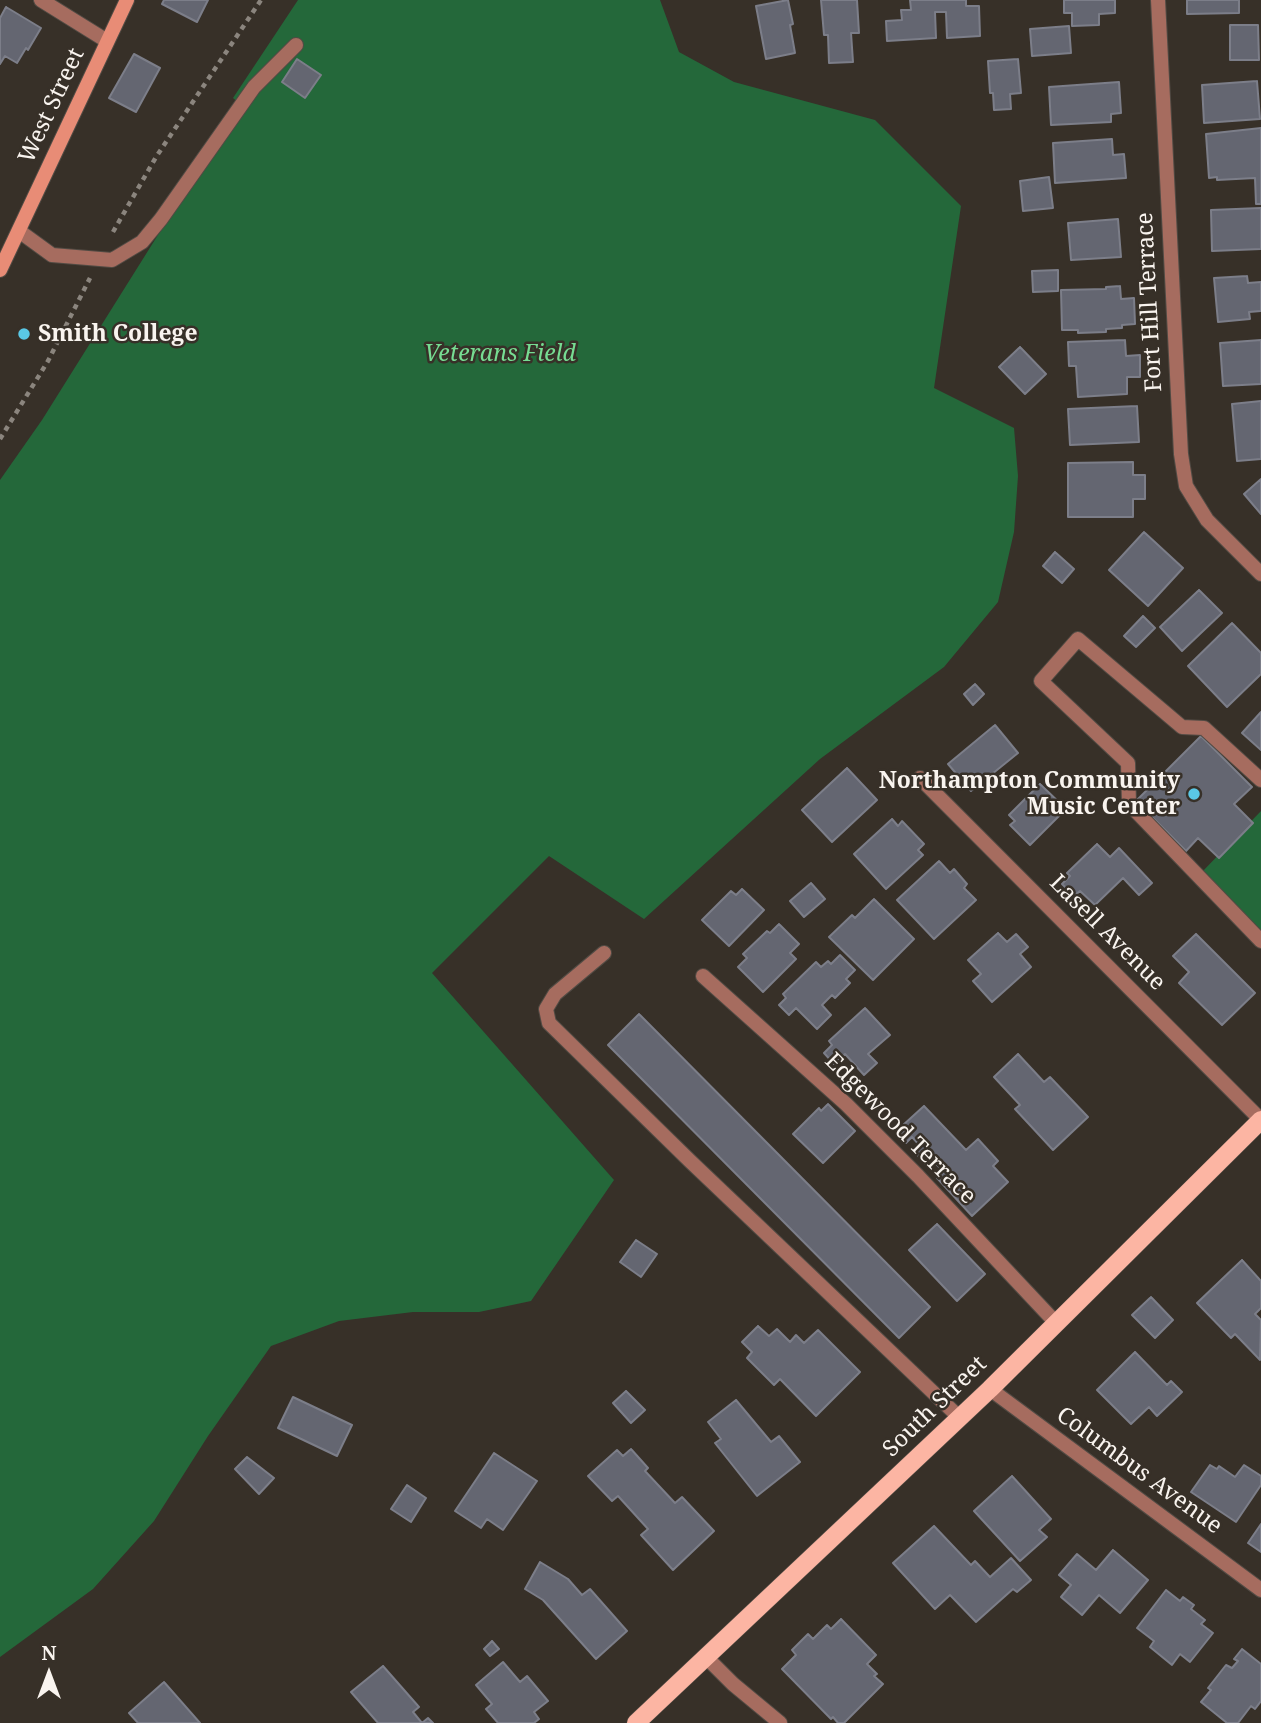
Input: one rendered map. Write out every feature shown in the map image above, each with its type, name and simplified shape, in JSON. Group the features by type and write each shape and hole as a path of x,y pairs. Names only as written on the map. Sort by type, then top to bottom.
{"main road":[{"name":"West Street","path":"1,266 127,0"},
{"name":"South Street","path":"636,1723 960,1418 1261,1120"}],"street":[{"path":"41,0 107,41"},
{"name":"Fort Hill Terrace","path":"1158,0 1181,454 1186,486 1207,520 1261,574"},
{"path":"19,231 52,255 113,260 142,242 254,87 296,46"},
{"path":"1261,780 1204,728 1182,727 1078,639 1041,681 1128,763 1129,804 1261,941"},
{"name":"Lasell Avenue","path":"920,778 1261,1120"},
{"path":"604,953 555,994 546,1009 549,1023 960,1418"},
{"name":"Edgewood Terrace","path":"703,976 846,1104 918,1176 1057,1324"},
{"name":"Columbus Avenue","path":"990,1389 1261,1590"},
{"path":"706,1657 733,1684 780,1723"}],"path":[{"path":"113,234 156,157 261,0"},
{"path":"0,439 48,361 90,277"}],"green space":[{"name":"Veterans Field","path":"298,0 660,0 679,52 734,82 875,120 961,206 934,388 1014,428 1018,476 1014,532 998,602 944,667 820,759 644,919 549,856 432,973 614,1180 531,1301 479,1312 413,1312 339,1321 271,1346 208,1436 154,1521 93,1589 0,1657 0,480 42,420 240,104 233,98"},
{"path":"1261,811 1261,930 1201,873"}],"building":[{"path":"164,0 208,0 197,22 162,4"},
{"path":"788,0 795,53 766,59 756,6"},
{"path":"821,0 857,0 859,33 851,33 853,62 829,63 828,35 824,35"},
{"path":"910,0 966,0 966,6 979,6 980,36 947,38 946,12 935,12 936,38 887,41 886,21 902,20 901,10 911,10"},
{"path":"1064,0 1115,0 1115,13 1099,14 1099,25 1072,26 1072,13 1064,13"},
{"path":"1187,0 1239,0 1239,13 1187,14"},
{"path":"6,7 41,28 17,63 5,56 0,64 0,18"},
{"path":"1230,25 1258,25 1259,60 1230,60"},
{"path":"1069,26 1071,53 1032,56 1030,29"},
{"path":"134,54 160,68 136,112 109,98"},
{"path":"297,59 321,75 305,98 282,82"},
{"path":"1018,59 1021,93 1010,94 1011,109 994,110 988,61"},
{"path":"1257,81 1260,119 1204,123 1202,85"},
{"path":"1119,82 1121,113 1111,114 1111,122 1051,125 1049,87"},
{"path":"1261,128 1261,204 1256,204 1255,178 1209,178 1206,134"},
{"path":"1112,139 1113,155 1124,154 1126,178 1055,183 1053,143"},
{"path":"1049,177 1053,208 1023,211 1020,181"},
{"path":"1261,208 1261,249 1212,251 1211,210"},
{"path":"1118,219 1121,257 1071,260 1068,223"},
{"path":"1058,270 1058,291 1033,292 1032,271"},
{"path":"1247,276 1248,283 1261,282 1261,311 1249,312 1250,319 1218,322 1214,278"},
{"path":"1120,286 1121,299 1134,298 1135,324 1106,329 1106,332 1078,333 1078,330 1062,330 1061,290"},
{"path":"1125,340 1126,356 1140,355 1140,377 1127,377 1127,394 1078,397 1076,366 1069,366 1068,342"},
{"path":"1261,340 1261,384 1223,386 1220,343"},
{"path":"1020,347 1046,374 1025,394 999,367"},
{"path":"1261,401 1261,459 1237,461 1232,404"},
{"path":"1137,406 1139,442 1070,445 1068,409"},
{"path":"1133,462 1133,475 1145,475 1145,499 1133,499 1133,517 1068,517 1068,463"},
{"path":"1261,479 1261,514 1244,494"},
{"path":"1144,532 1183,568 1148,606 1109,570"},
{"path":"1055,552 1074,569 1062,583 1043,566"},
{"path":"1199,590 1222,613 1182,651 1160,627"},
{"path":"1143,616 1155,628 1136,647 1124,636"},
{"path":"1232,623 1261,653 1261,674 1227,707 1188,666"},
{"path":"975,684 984,694 973,705 964,694"},
{"path":"1261,712 1261,750 1242,733"},
{"path":"995,725 1018,753 971,791 948,764"},
{"name":"Northampton Community Music Center","path":"1201,736 1252,787 1234,804 1253,823 1219,858 1198,838 1186,851 1136,801"},
{"path":"847,768 877,800 832,842 802,810"},
{"path":"1040,784 1066,809 1030,845 1010,825 1015,821 1009,815"},
{"path":"892,819 898,826 902,821 924,844 918,850 923,855 886,889 854,854"},
{"path":"1097,844 1110,857 1119,848 1152,883 1139,895 1123,878 1095,905 1080,891 1074,896 1062,884 1070,876 1067,873"},
{"path":"939,861 950,873 954,869 967,884 964,888 976,900 934,939 897,900"},
{"path":"811,883 825,899 804,917 790,901"},
{"path":"742,889 764,910 729,946 702,920 731,891 736,895"},
{"path":"874,899 914,939 873,980 829,937 852,915 855,918"},
{"path":"779,924 799,944 790,953 796,959 763,992 738,967 747,958 743,954 767,931 770,933"},
{"path":"998,933 1007,942 1016,934 1028,947 1020,954 1031,967 992,1002 973,981 981,974 968,960"},
{"path":"1196,934 1255,993 1222,1025 1179,983 1189,972 1173,956"},
{"path":"840,955 855,970 846,979 850,983 835,998 832,995 822,1005 831,1015 817,1029 796,1008 789,1015 779,1005 786,998 783,994 816,962 821,967 828,961 831,964"},
{"path":"865,1008 890,1035 868,1054 877,1063 864,1075 845,1054 834,1064 824,1053 832,1045 829,1041"},
{"path":"639,1014 930,1307 899,1338 608,1045"},
{"path":"1018,1054 1044,1082 1050,1077 1088,1117 1053,1150 1015,1109 1020,1105 994,1077"},
{"path":"828,1104 855,1131 823,1163 793,1134 819,1108 821,1111"},
{"path":"924,1106 966,1150 978,1139 998,1161 993,1166 1008,1182 972,1216 937,1178 944,1172 935,1163 929,1168 915,1152 921,1147 912,1137 906,1143 900,1136 906,1130 902,1126"},
{"path":"937,1224 985,1274 957,1301 909,1250"},
{"path":"636,1240 657,1254 641,1277 620,1262"},
{"path":"1242,1260 1261,1281 1261,1308 1255,1314 1261,1320 1260,1360 1235,1334 1231,1338 1197,1303"},
{"path":"1151,1297 1173,1320 1155,1338 1132,1315"},
{"path":"758,1326 769,1336 777,1329 790,1342 796,1335 804,1343 818,1330 860,1372 816,1416 780,1379 774,1385 747,1358 752,1352 742,1342"},
{"path":"1135,1352 1167,1385 1171,1381 1182,1392 1157,1416 1149,1407 1131,1424 1097,1390"},
{"path":"626,1391 645,1410 631,1423 613,1403"},
{"path":"293,1397 352,1425 337,1456 278,1428"},
{"path":"736,1400 771,1442 779,1436 800,1462 757,1496 715,1443 721,1439 708,1422"},
{"path":"631,1449 648,1468 645,1471 675,1503 682,1497 714,1531 673,1570 641,1535 648,1529 618,1496 612,1501 588,1476 617,1450 623,1456"},
{"path":"494,1453 537,1481 503,1530 487,1519 481,1528 455,1511"},
{"path":"247,1457 274,1478 259,1494 235,1469"},
{"path":"1210,1465 1217,1469 1219,1466 1235,1477 1244,1465 1261,1476 1261,1485 1236,1522 1191,1492"},
{"path":"1012,1476 1051,1519 1039,1530 1047,1537 1020,1561 974,1511"},
{"path":"407,1485 426,1498 411,1522 391,1509"},
{"path":"1261,1524 1261,1552 1248,1543"},
{"path":"934,1526 971,1565 975,1561 990,1577 1011,1558 1031,1580 1017,1592 1013,1589 976,1622 950,1595 935,1609 893,1563"},
{"path":"1113,1550 1148,1580 1120,1613 1099,1595 1082,1615 1061,1597 1071,1585 1059,1575 1077,1554 1096,1570"},
{"path":"540,1562 568,1579 582,1595 590,1589 627,1631 596,1659 543,1600 525,1589"},
{"path":"1166,1590 1180,1601 1183,1597 1194,1605 1191,1609 1205,1620 1201,1624 1213,1633 1190,1662 1180,1654 1172,1665 1150,1647 1154,1641 1137,1628"},
{"path":"841,1619 876,1655 867,1664 883,1684 844,1723 838,1723 782,1669 796,1655 792,1650 808,1634 813,1639 827,1625 831,1629"},
{"path":"492,1641 499,1649 490,1656 484,1649"},
{"path":"1242,1649 1261,1664 1261,1701 1255,1709 1251,1706 1238,1723 1227,1723 1201,1702 1226,1665 1232,1668 1238,1661 1234,1659"},
{"path":"503,1662 520,1682 527,1676 548,1701 534,1712 539,1719 534,1723 498,1723 486,1709 492,1704 476,1685"},
{"path":"383,1666 419,1707 413,1712 422,1723 378,1723 351,1692"},
{"path":"164,1682 200,1723 138,1723 129,1713"}],"place":[{"name":"Smith College","path":"24,334"},
{"name":"Northampton Community Music Center","path":"1194,794"}]}
